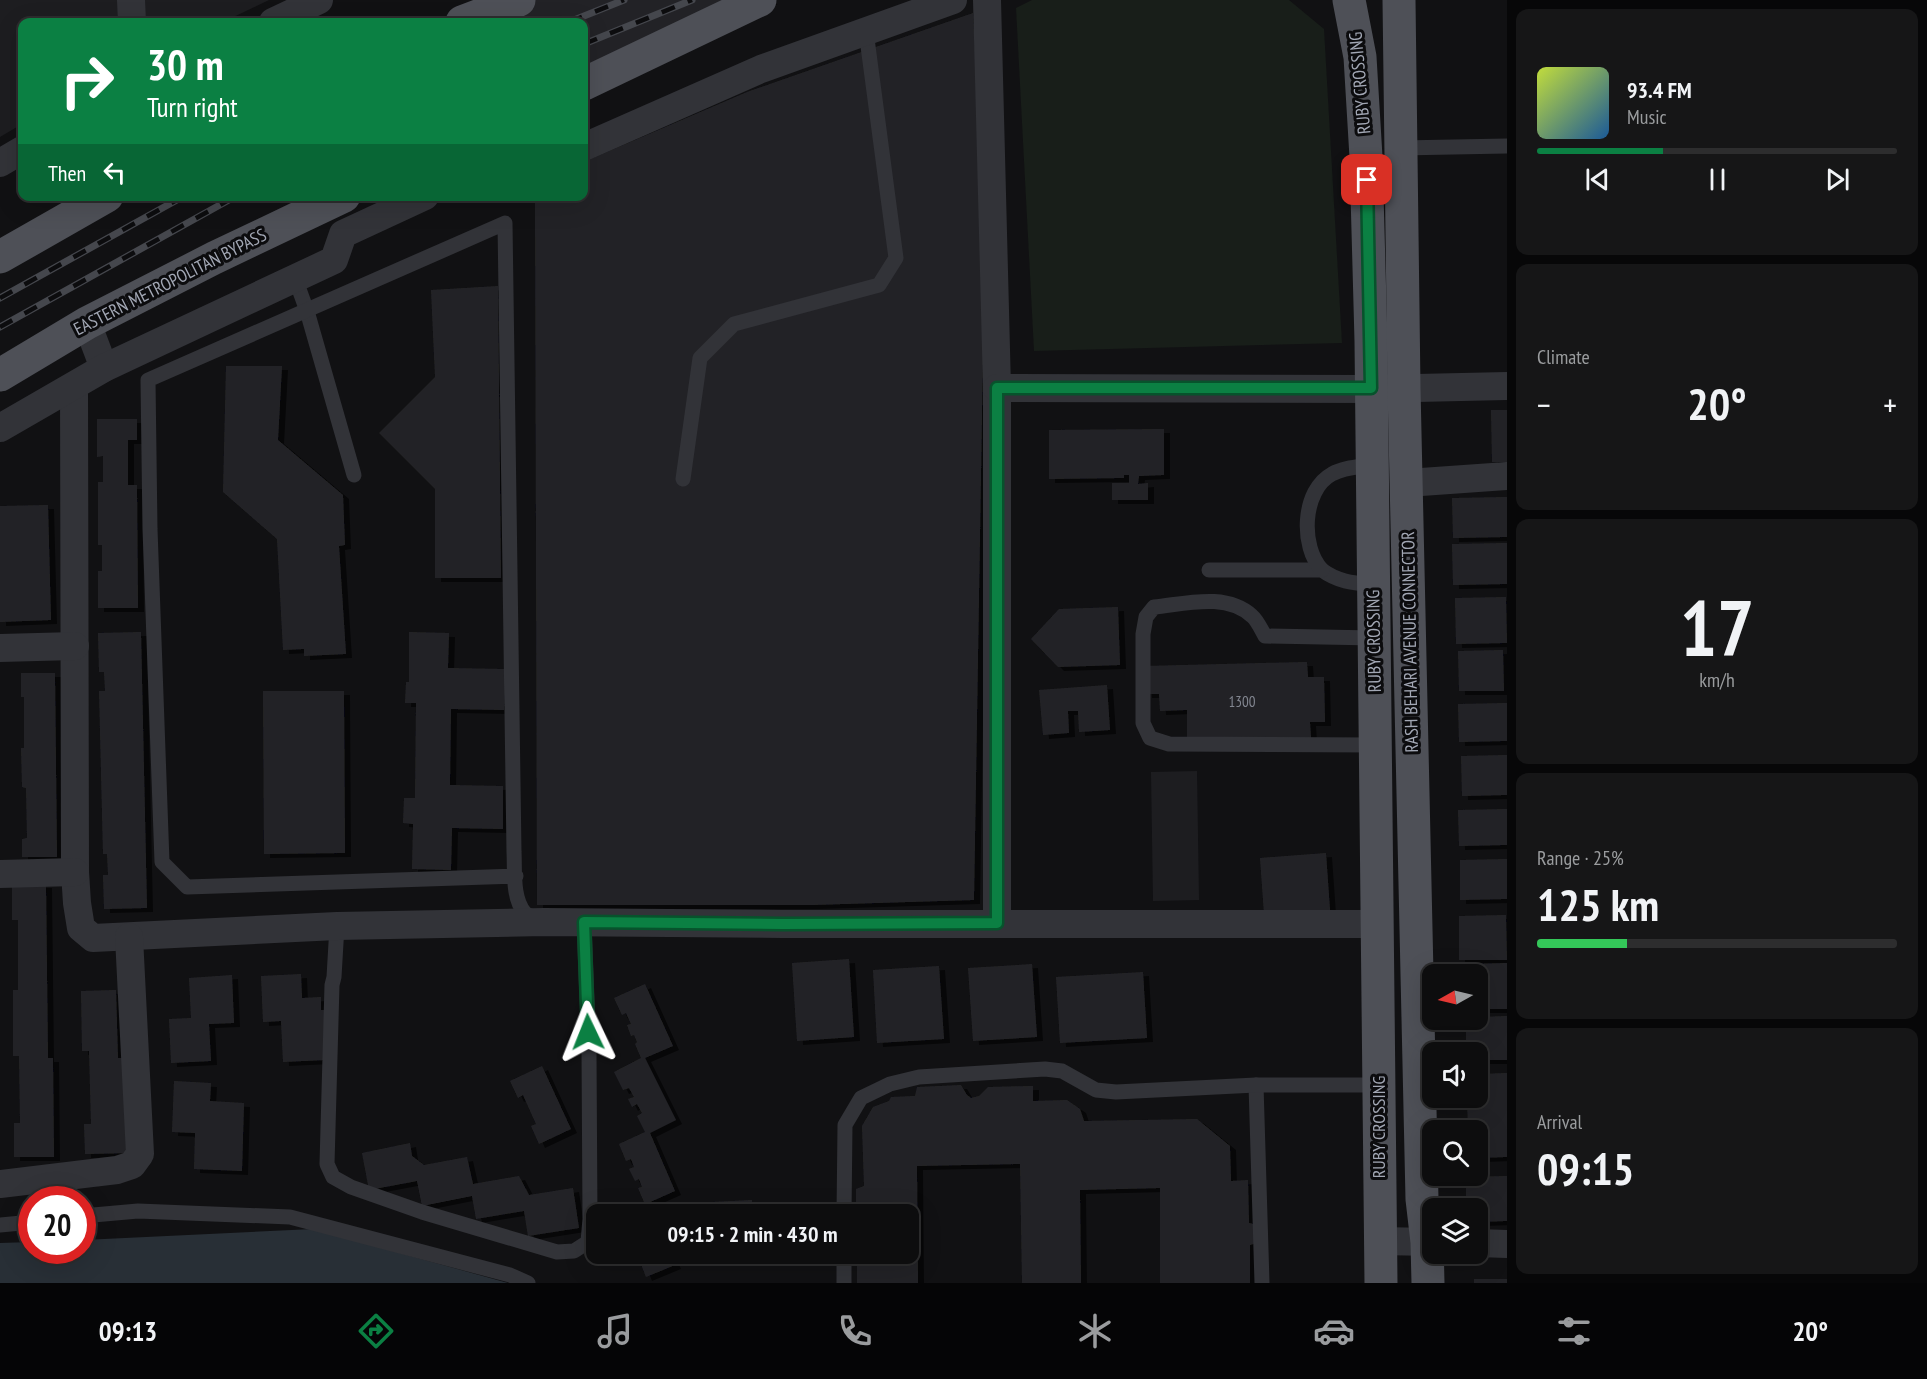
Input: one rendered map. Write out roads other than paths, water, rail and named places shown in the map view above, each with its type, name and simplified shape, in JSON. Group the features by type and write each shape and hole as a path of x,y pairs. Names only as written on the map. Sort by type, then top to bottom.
{"main road":[{"path":"472,18 519,0"},
{"path":"588,82 760,0"},
{"name":"RASH BEHARI AVENUE CONNECTOR","path":"1399,0 1404,388 1422,1199"},
{"name":"RUBY CROSSING","path":"1349,2 1360,57 1366,156 1374,585 1381,1283"},
{"path":"0,256 98,201"},
{"name":"EASTERN METROPOLITAN BYPASS","path":"0,375 87,324 214,258 334,201"},
{"name":"RASH BEHARI AVENUE CONNECTOR","path":"1428,1283 1429,1264"}],"street":[{"path":"130,0 132,18"},
{"path":"281,18 319,0"},
{"path":"588,145 761,69 953,0"},
{"path":"987,0 997,388 997,923"},
{"path":"0,163 18,152"},
{"path":"0,428 104,368 334,260 343,234 414,201"},
{"path":"87,324 104,368"},
{"path":"74,386 75,872 81,928 93,938 337,926 544,922 1377,924"},
{"path":"997,388 1507,386"},
{"path":"1407,483 1507,476"},
{"path":"0,648 75,646"},
{"path":"0,874 75,872"},
{"path":"0,1184 117,1170 132,1166 140,1154 129,937"},
{"path":"1380,1241 1422,1242"},
{"path":"1488,1243 1507,1244"}],"lane":[{"path":"683,479 700,358 734,324 879,285 896,258 866,31"},
{"path":"1400,148 1507,146"},
{"path":"516,876 187,887 162,862 150,530 148,380 505,223 514,852 516,876 517,899 526,913 544,922"},
{"path":"295,278 307,311 354,475"},
{"path":"1372,465 1347,468 1333,473 1318,485 1309,508 1308,523 1310,548 1316,563 1322,570 1345,582 1374,585"},
{"path":"1209,570 1322,570"},
{"path":"1374,638 1265,636 1252,616 1232,604 1210,601 1154,607 1146,617 1143,634 1143,723 1150,738 1168,744 1375,745"},
{"path":"337,926 332,985 327,1164 333,1177 351,1187 422,1212 557,1252 574,1251 588,1242 590,1231 589,1052 584,922"},
{"path":"844,1204 844,1125 861,1098 890,1084 919,1077 1046,1069 1062,1071 1096,1090 1116,1092 1256,1085 1379,1085"},
{"path":"1256,1085 1262,1283"},
{"path":"96,1214 138,1210 290,1217 510,1275 528,1283"},
{"path":"0,1225 18,1223"},
{"path":"844,1264 844,1283"}],"railway":[{"path":"579,18 624,0"},
{"path":"588,42 692,0"},
{"path":"0,298 175,201"},
{"path":"0,327 227,201"}]}
